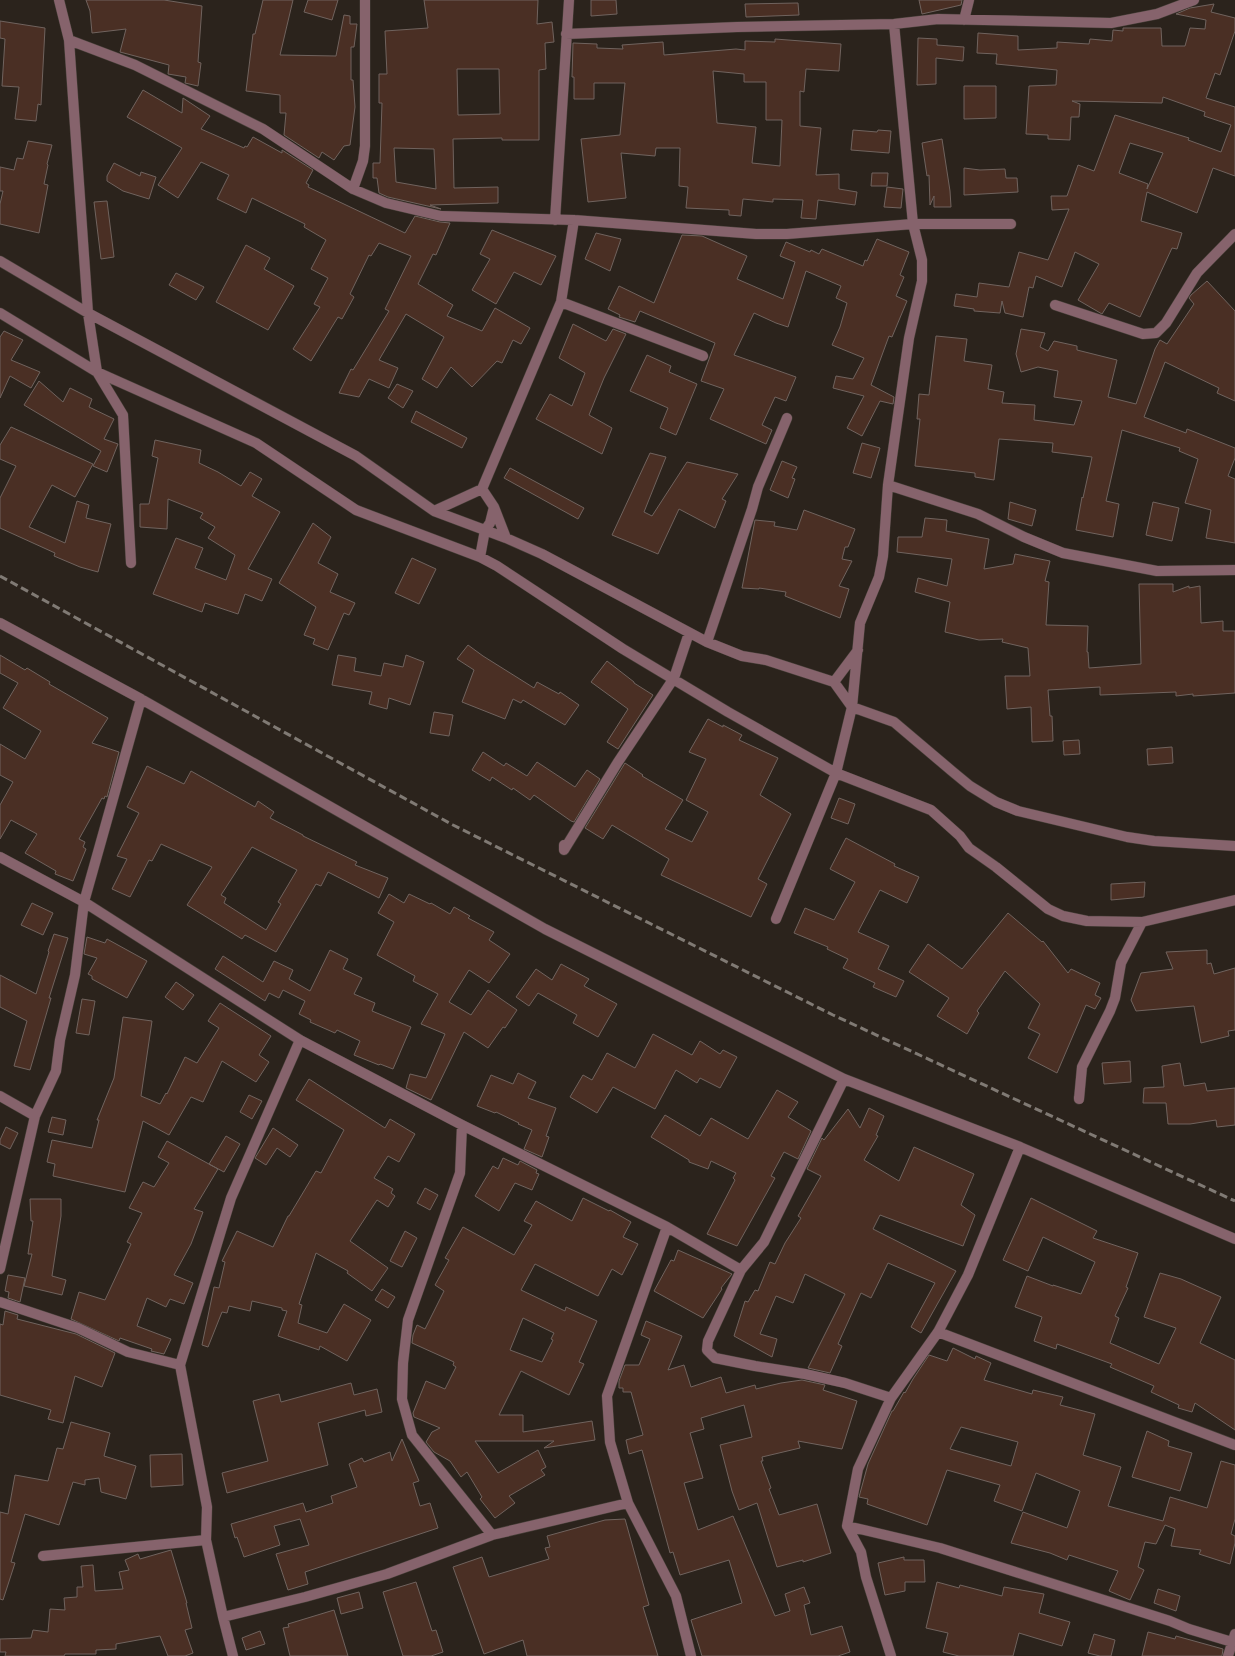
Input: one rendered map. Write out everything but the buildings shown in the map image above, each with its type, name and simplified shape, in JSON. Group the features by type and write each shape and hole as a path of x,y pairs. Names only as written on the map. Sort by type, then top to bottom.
{"street":[{"path":"59,0 69,40 88,313 97,372 123,415 131,563"},
{"path":"354,189 363,161 365,146 365,0"},
{"path":"555,220 569,0"},
{"path":"964,20 969,0"},
{"path":"566,34 737,27 894,24 938,19 1110,23 1157,14 1194,0"},
{"path":"776,920 836,773 852,707 860,623 879,577 883,556 888,485 910,338 922,281 922,260 913,224 894,24"},
{"path":"69,40 135,65 263,128 354,189 386,203 442,216 574,220 756,234 787,234 913,224 1011,224"},
{"path":"434,511 482,489 561,302 574,220"},
{"path":"1055,305 1143,334 1156,333 1166,323 1197,273 1235,234"},
{"path":"0,261 88,313 356,456 434,511 486,530 542,554 707,642 742,656 766,660 834,682 852,707 894,722 970,786 996,802 1018,811 1127,837 1235,846"},
{"path":"561,302 703,356"},
{"path":"0,313 97,372 256,443 356,510 480,557 497,566 623,649 674,678 728,712 836,773 931,810 960,836 969,848 996,867 1048,909 1063,916 1087,921 1142,922 1235,900"},
{"path":"707,642 758,487 787,418"},
{"path":"888,485 978,514 1024,537 1063,553 1157,571 1235,570"},
{"path":"482,489 494,507 506,538"},
{"path":"480,557 486,530 490,523 494,507"},
{"path":"0,623 141,699 545,929 844,1079 1020,1147 1235,1239"},
{"path":"564,846 564,850 618,762 674,678 689,633"},
{"path":"834,682 858,650"},
{"path":"0,1269 35,1116 56,1071 60,1040 75,975 84,902 141,699"},
{"path":"0,857 84,902 300,1040 462,1125 666,1227 741,1270"},
{"path":"1079,1097 1079,1099 1082,1067 1110,1011 1115,998 1121,963 1142,922"},
{"path":"233,1656 222,1617 206,1540 207,1507 180,1365 231,1198 300,1040"},
{"path":"844,1079 764,1242 741,1270 708,1341 707,1350 715,1358 805,1374 845,1383 891,1398"},
{"path":"0,1096 35,1116"},
{"path":"462,1125 460,1173 408,1320 403,1363 402,1399 412,1435 492,1536"},
{"path":"891,1656 866,1577 861,1552 847,1526 858,1469 891,1398 938,1332 968,1275 1020,1147"},
{"path":"666,1227 606,1396 610,1442 628,1503 676,1596 691,1656"},
{"path":"0,1302 78,1328 128,1352 180,1365"},
{"path":"938,1332 1235,1445"},
{"path":"222,1617 305,1597 387,1574 492,1536 628,1503"},
{"path":"847,1526 940,1548 1170,1621 1189,1629 1234,1638 1228,1656"},
{"path":"43,1556 206,1540"}],"railway":[{"path":"0,576 453,825 833,1015 1235,1201"}]}
